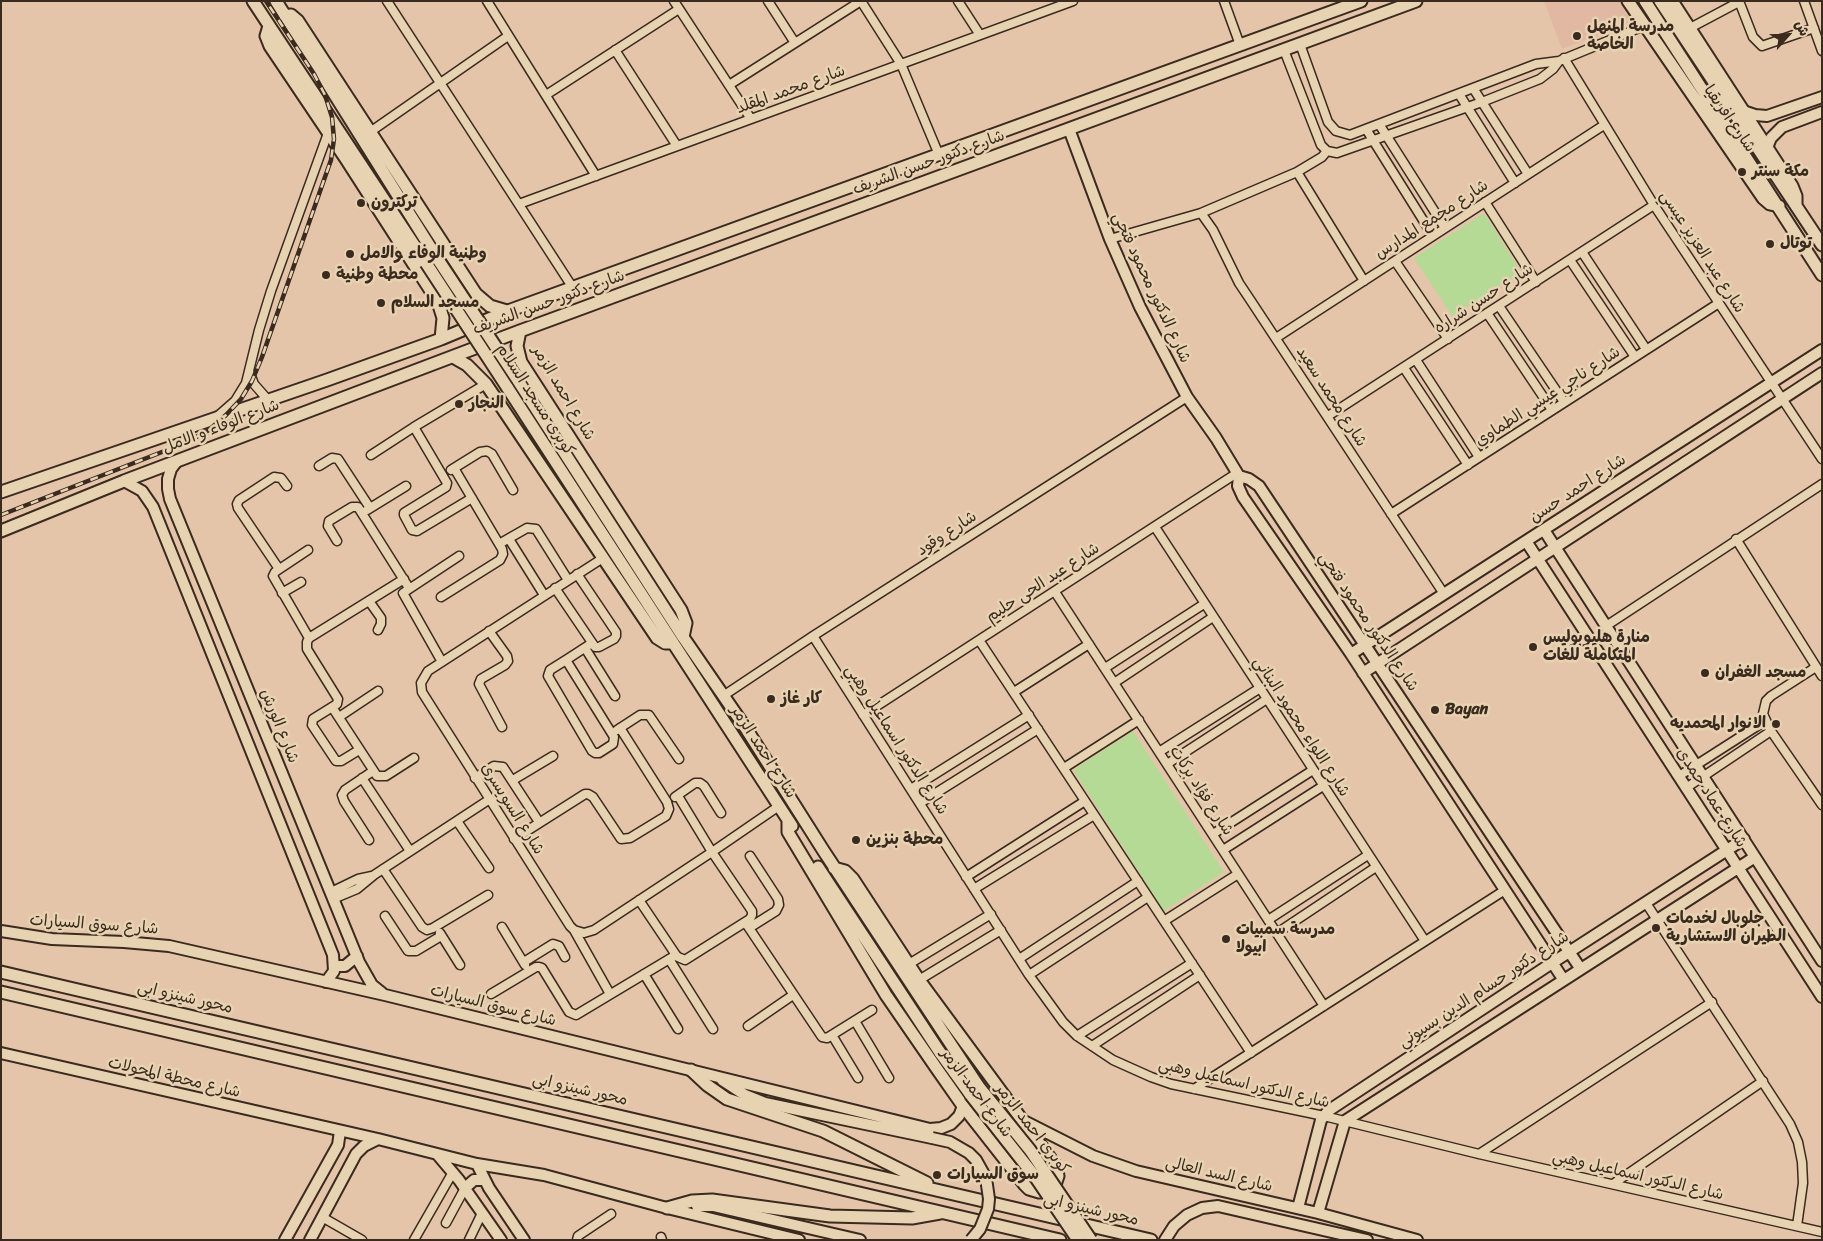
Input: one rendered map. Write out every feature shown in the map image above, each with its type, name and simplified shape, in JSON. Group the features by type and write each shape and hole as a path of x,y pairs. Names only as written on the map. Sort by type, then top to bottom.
{"main road":[{"path":"253,1 269,26 266,36 270,46 438,302 443,318 441,339"},
{"path":"276,1 285,16 291,15 296,18 473,290 485,303 496,309 508,311"},
{"name":"شارع دكتور حسن الشريف","path":"441,339 508,311 1360,1"},
{"name":"شارع دكتور حسن الشريف","path":"453,357 1416,1"},
{"name":"شارع افريقيا","path":"1628,1 1766,202 1779,206 1822,275"},
{"path":"1646,1 1779,206"},
{"path":"1660,1 1796,207"},
{"name":"شارع افريقيا","path":"1672,1 1792,186 1796,196 1796,207 1822,245"},
{"name":"كوبرى مسجد السلام","path":"285,16 432,261"},
{"name":"كوبرى مسجد السلام","path":"269,26 432,261 678,640"},
{"path":"993,136 1000,154"},
{"path":"881,176 888,195"},
{"path":"438,302 450,307 459,306 470,298 473,290"},
{"name":"شارع احمد الزمر","path":"453,357 474,370 486,384 658,638 665,644 678,640 686,623 681,610 526,369 517,352 517,341 520,331"},
{"name":"شارع الوفاء و الامل","path":"1,492 441,339"},
{"name":"شارع الوفاء و الامل","path":"1,531 124,481 453,357"},
{"path":"486,384 496,372 505,367 516,366 526,369"},
{"path":"327,380 335,401"},
{"name":"شارع احمد الزمر","path":"678,640 723,696 834,868 845,872 853,879 919,980 1053,1162 1058,1171 1058,1176 1056,1182 1049,1189 1039,1192 1025,1185 963,1106 886,995 788,832 788,821 678,640"},
{"path":"788,821 939,1051 975,1091"},
{"path":"834,868 975,1091"},
{"name":"محور شينزو ابى","path":"1,972 945,1191 1007,1208 1151,1240"},
{"path":"1,992 943,1212 1033,1236 1060,1240"},
{"path":"691,1070 707,1085 727,1099 823,1130 945,1191"},
{"name":"كوبري احمد الزمر","path":"975,1091 1078,1240"},
{"name":"كوبري احمد الزمر","path":"975,1091 1030,1150 1091,1240"},
{"path":"672,1210 692,1201 712,1200 830,1216 912,1218 943,1212"}],"street":[{"path":"387,1 573,288"},
{"path":"487,1 596,176"},
{"path":"674,1 751,119"},
{"path":"768,1 796,43"},
{"path":"729,86 861,1 901,64 939,155"},
{"path":"958,1 980,35"},
{"name":"شارع محمد المقلد","path":"519,204 980,35 1055,4 1073,1"},
{"path":"1224,1 1240,45"},
{"path":"1804,1 1821,47"},
{"path":"1690,28 1739,2 1753,37 1762,46 1822,22"},
{"path":"546,95 679,9"},
{"path":"1300,44 1330,126 1340,133 1350,135 1536,64 1561,60 1644,26"},
{"path":"370,132 508,36"},
{"path":"615,50 677,146"},
{"path":"1284,50 1320,142 1327,151 1340,153 1540,79 1554,69 1561,60"},
{"name":"شارع عبد العزيز عيسي","path":"1561,60 1654,205 1822,459"},
{"path":"1474,88 1528,174"},
{"path":"1459,94 1515,183"},
{"path":"1743,111 1755,115 1772,114 1822,97"},
{"path":"1767,148 1771,138 1787,124 1822,112"},
{"path":"1772,114 1774,125 1778,130"},
{"path":"1379,124 1445,228"},
{"name":"شارع مجمع المدارس","path":"1276,338 1604,125"},
{"name":"شارع الدكتور محمود فتحي","path":"1069,129 1110,239 1151,330 1187,397 1216,438 1238,474 1238,486 1243,497 1351,654 1563,980"},
{"path":"1366,129 1434,236"},
{"path":"216,418 240,396 246,383 271,291 328,133"},
{"path":"1110,239 1201,213 1297,172 1322,157 1327,151"},
{"path":"1297,172 1364,281"},
{"path":"1485,202 1536,282"},
{"name":"شارع حسن شراره","path":"1328,416 1654,205"},
{"name":"شارع محمد سعيد","path":"1201,213 1213,230 1240,283 1444,594"},
{"path":"1582,252 1646,350"},
{"path":"1570,260 1635,357"},
{"path":"1394,261 1448,339"},
{"name":"شارع ناجي عيسي الطماوي","path":"1392,514 1719,303"},
{"path":"1499,306 1564,402"},
{"path":"1487,313 1552,410"},
{"name":"شارع احمد حسن","path":"1351,654 1822,350"},
{"path":"1416,360 1479,457"},
{"path":"1404,368 1468,464"},
{"path":"249,369 254,384 268,400"},
{"path":"1363,673 1822,373"},
{"path":"371,455 486,384"},
{"name":"شارع وقود","path":"723,696 813,636 1187,397"},
{"path":"414,427 447,483 446,487 404,513 413,531 417,531 472,498"},
{"path":"443,475 480,452 486,451 492,454 513,490"},
{"path":"319,466 332,458 338,458 370,508"},
{"name":"شارع الورش","path":"176,461 168,479 170,498 357,956 372,985 385,995"},
{"path":"441,597 500,560 503,552 454,468"},
{"name":"شارع الدكتور محمود فتحي","path":"1238,474 1259,486 1580,968"},
{"name":"شارع عبد الحى حليم","path":"863,715 1238,474"},
{"path":"279,569 237,504 239,500 274,477 281,478 286,486"},
{"path":"124,481 142,491 153,507 333,955 334,966 332,976 326,982"},
{"path":"1606,626 1822,484"},
{"path":"362,512 406,486"},
{"path":"153,507 160,498 170,498"},
{"path":"337,541 328,526 329,521 352,506 358,507 409,588"},
{"name":"شارع اللواء محمود البناني","path":"1155,527 1424,941"},
{"path":"499,544 527,528 536,529 568,580"},
{"name":"شارع عماد حمدى","path":"1544,530 1822,961"},
{"path":"509,539 544,596"},
{"path":"1736,539 1822,676"},
{"name":"شارع عماد حمدى","path":"1526,541 1822,997"},
{"path":"308,550 279,569 273,576 309,638"},
{"path":"442,662 403,592 460,556"},
{"name":"شارع السويسرى","path":"603,558 424,674 421,683 422,692 475,778 574,930 610,994"},
{"path":"577,574 616,634 615,638 599,647 588,645"},
{"path":"359,750 341,761 334,760 312,723 315,718 337,704 338,700 307,650 307,642 309,638 404,579"},
{"path":"282,593 301,582"},
{"path":"555,588 615,696"},
{"name":"شارع فؤاد بركات","path":"1055,592 1324,1006"},
{"path":"370,601 381,618 378,630"},
{"path":"1105,668 1204,604"},
{"path":"1114,683 1213,617"},
{"path":"489,631 507,656 508,661 505,665 481,679 479,684 502,727"},
{"name":"شارع الدكتور اسماعيل وهبي","path":"813,636 1019,960 1063,1022 1077,1036 1092,1046 1132,1069 1172,1084 1324,1116 1479,1154 1822,1232"},
{"path":"979,640 1251,1053"},
{"path":"1014,692 1089,644"},
{"path":"566,660 612,734 613,744 599,753 593,752 548,678 550,670 588,645"},
{"path":"1816,667 1770,696 1763,714 1771,731 1822,805"},
{"path":"1160,752 1260,688"},
{"path":"339,717 378,691"},
{"path":"1167,764 1267,699"},
{"path":"332,707 378,776 383,777 414,758"},
{"path":"612,734 640,716 649,715 679,759"},
{"path":"911,789 1028,715"},
{"path":"1064,768 1139,720"},
{"path":"1679,776 1765,721"},
{"path":"514,839 582,795 588,794 594,797 618,837 627,839 666,816 669,809 667,802 620,728"},
{"path":"920,803 1038,729"},
{"path":"1686,788 1771,731"},
{"path":"513,780 553,756"},
{"path":"475,778 497,765 506,768 539,822"},
{"path":"1213,834 1313,770"},
{"path":"369,840 343,798 345,790 373,771"},
{"path":"362,778 410,852"},
{"path":"667,802 695,784 702,784 721,813"},
{"path":"1223,850 1323,786"},
{"path":"678,796 712,852 752,911 752,917 747,925"},
{"path":"332,896 357,889 374,875 490,800"},
{"path":"966,876 1085,801"},
{"path":"574,930 584,933 589,932 779,806"},
{"path":"974,889 1094,815"},
{"path":"457,821 489,868"},
{"name":"شارع دكتور حسام الدين بسيوني","path":"1324,1116 1552,963 1744,840"},
{"path":"1268,920 1368,854"},
{"path":"491,994 537,966 542,968 572,1015 578,1015 673,957 689,959 747,925 776,911 779,905 778,899 750,856"},
{"name":"شارع دكتور حسام الدين بسيوني","path":"1345,1121 1754,856"},
{"path":"1277,934 1376,867"},
{"path":"383,869 422,927 427,930 488,895"},
{"path":"1164,921 1238,874"},
{"path":"1019,960 1138,882"},
{"path":"1194,1089 1504,890"},
{"path":"1029,974 1148,897"},
{"path":"639,900 713,1030"},
{"path":"1646,903 1790,1124 1798,1142 1802,1162 1803,1183 1796,1226"},
{"path":"909,964 991,914"},
{"path":"385,916 408,951 416,951 441,936"},
{"path":"747,925 822,1037 826,1038 832,1035 872,1010"},
{"path":"435,927 460,965"},
{"path":"502,927 529,971"},
{"path":"919,980 1001,930"},
{"name":"شارع سوق السيارات","path":"1,931 52,939 163,945 385,995 930,1129 941,1128 951,1124 963,1106"},
{"path":"524,962 553,944 559,946 565,957"},
{"path":"334,966 346,966 357,956"},
{"path":"1077,1036 1192,963"},
{"path":"644,974 678,1029"},
{"path":"1092,1046 1200,975"},
{"path":"748,1026 793,995"},
{"path":"1479,1154 1712,1002"},
{"path":"855,1021 889,1078"},
{"path":"832,1035 858,1078"},
{"name":"شارع محطة المحولات","path":"1,1053 340,1131"},
{"path":"718,1076 736,1090 765,1103 950,1142 968,1153 976,1160 986,1178 989,1199 988,1209 980,1229 971,1240"},
{"path":"1613,1184 1763,1080"},
{"path":"1298,1208 1321,1120 1324,1116"},
{"name":"شارع السد العالى","path":"1022,1120 1093,1156 1128,1169 1298,1208 1416,1240"},
{"path":"1318,1213 1345,1121"},
{"path":"285,1240 339,1142 340,1131 477,1164 544,1175 672,1210 799,1240"},
{"path":"310,1240 349,1165 360,1150 378,1139"},
{"path":"437,1154 465,1188 501,1240"},
{"path":"332,1155 342,1157 349,1165"},
{"path":"477,1164 485,1180 524,1240"},
{"path":"414,1240 453,1172"},
{"path":"446,1223 465,1188 474,1180 485,1180"},
{"path":"672,1210 696,1206 713,1206 860,1240"},
{"path":"1165,1240 1180,1220 1194,1211 1210,1206 1218,1206 1292,1222 1367,1240"},
{"path":"469,1240 482,1212"},
{"path":"576,1240 578,1236 611,1214"},
{"path":"322,1217 362,1240"}],"shaded area":[{"name":"مدرسة المنهل الخاصة","path":"1544,1 1620,1 1633,22 1562,49"}],"green space":[{"path":"1484,213 1521,272 1452,316 1414,258"},
{"path":"1133,731 1224,872 1164,911 1073,770"}],"railway":[{"path":"1,515 185,443 209,430 226,415 241,399 252,381 331,160 334,139 332,117 325,95 314,74 266,1"}],"place":[{"name":"مدرسة المنهل الخاصة","path":"1577,36"},
{"name":"مكة سنتر","path":"1742,172"},
{"name":"تركترون","path":"361,203"},
{"name":"توتال","path":"1770,244"},
{"name":"وطنية الوفاء والامل","path":"350,254"},
{"name":"محطة وطنية","path":"326,275"},
{"name":"مسجد السلام","path":"381,303"},
{"name":"النجار","path":"459,404"},
{"name":"منارة هليوبوليس المتكاملة للغات","path":"1533,647"},
{"name":"مسجد الغفران","path":"1705,673"},
{"name":"كار غاز","path":"771,699"},
{"name":"Bayan","path":"1435,710"},
{"name":"الانوار المحمديه","path":"1776,724"},
{"name":"محطة بنزين","path":"856,840"},
{"name":"جلوبال لخدمات الطيران الاستشارية","path":"1656,928"},
{"name":"مدرسة سمبيات ابيولا","path":"1226,939"},
{"name":"سوق السيارات","path":"937,1175"}]}
